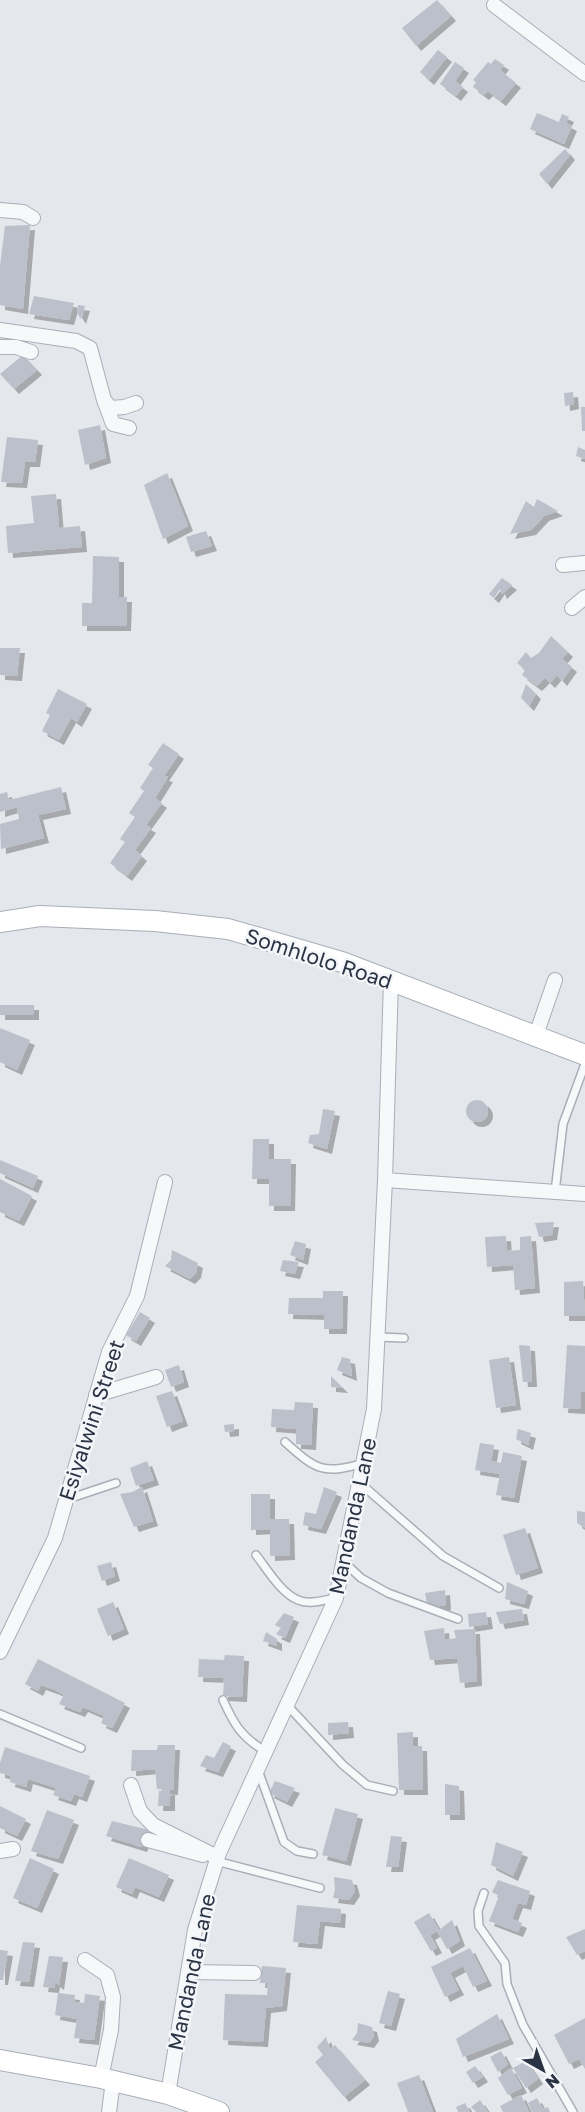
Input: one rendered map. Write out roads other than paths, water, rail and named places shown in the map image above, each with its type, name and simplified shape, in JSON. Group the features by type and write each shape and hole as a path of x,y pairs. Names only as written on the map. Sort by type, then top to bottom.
{"main road":[{"name":"Somhlolo Road","path":"0,907 40,916 155,921 228,929 342,962 585,1054"},
{"name":"Somhlolo Road","path":"0,922 40,916"},
{"path":"0,2060 168,2094 208,2110"}],"street":[{"path":"494,5 585,74"},
{"path":"0,210 23,212 33,218"},
{"path":"0,330 76,341 90,348 113,424 129,428"},
{"path":"0,347 16,347 31,352"},
{"path":"104,400 111,408 136,403"},
{"path":"563,565 585,563"},
{"path":"572,608 585,597"},
{"name":"Mandanda Lane","path":"168,2094 195,1930 217,1859 336,1598 360,1483 374,1409 385,1180 391,980"},
{"path":"536,1035 555,980"},
{"path":"385,1180 585,1194"},
{"name":"Esiyalwini Street","path":"0,1652 55,1538 109,1352 137,1296 165,1182"},
{"path":"96,1395 156,1377"},
{"path":"131,1785 140,1811 153,1825 217,1859"},
{"path":"148,1840 217,1859"},
{"path":"85,1960 108,1976 113,1997 107,2080 109,2112"},
{"path":"188,1972 254,1973"}],"lane":[{"path":"555,1192 563,1125 585,1064"},
{"path":"378,1337 404,1338"},
{"path":"285,1442 307,1461 324,1469 339,1470 364,1463"},
{"path":"65,1500 116,1483"},
{"path":"360,1483 443,1556 499,1588"},
{"path":"256,1555 278,1584 298,1600 316,1601 336,1598"},
{"path":"344,1562 361,1578 388,1593 458,1619"},
{"path":"223,1700 234,1725 251,1743 265,1750"},
{"path":"286,1704 343,1765 367,1785 393,1791"},
{"path":"0,1714 81,1748"},
{"path":"257,1768 284,1842 297,1851 313,1854"},
{"path":"217,1859 320,1888"},
{"path":"484,1893 478,1911 479,1926 505,1963 507,1984 523,2025 573,2112"}]}
